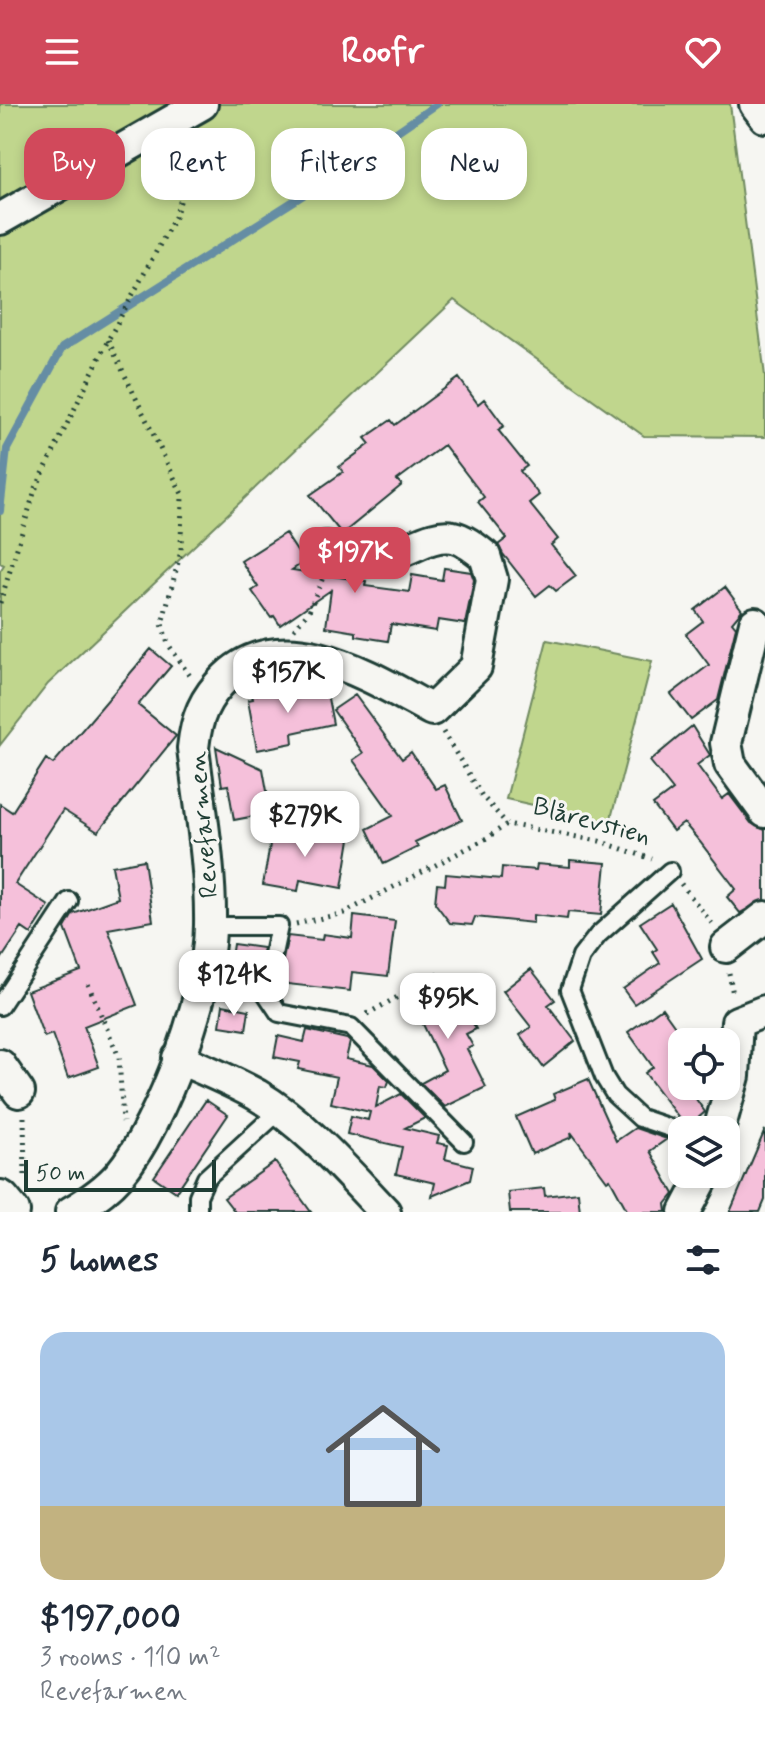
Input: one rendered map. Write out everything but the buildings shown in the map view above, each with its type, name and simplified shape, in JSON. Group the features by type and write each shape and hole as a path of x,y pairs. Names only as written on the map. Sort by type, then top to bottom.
{"street":[{"path":"755,104 765,117"},
{"path":"0,219 198,106"},
{"path":"326,547 379,556 435,538 455,537 485,556 492,579 476,667 432,710"},
{"path":"755,623 726,743 730,764 765,812"},
{"name":"Revefarmen","path":"71,1212 117,1177 142,1141 178,1058 203,977 210,926 205,829 193,748 201,708 236,668 267,655 308,656 365,674 432,710"},
{"path":"726,947 765,917"},
{"path":"723,1116 734,1076 737,1022 765,1011"},
{"path":"178,1058 224,1078 279,1111 313,1139 385,1212"},
{"path":"0,1065 19,1092"},
{"path":"685,1212 698,1188"}],"lane":[{"path":"668,1127 640,1118 615,1095 604,1077 570,990 581,957 598,935 670,871"},
{"path":"0,1006 69,901"},
{"path":"210,926 279,926 265,992 272,1005 279,1013 351,1027 464,1142"},
{"path":"198,1212 198,1196 206,1178 279,1111"}],"path":[{"path":"0,603 35,490 108,340 175,217 192,165 188,132 198,106"},
{"path":"108,340 182,494 181,551 162,624 168,644 194,684"},
{"path":"309,611 321,585"},
{"path":"432,710 466,772 507,824"},
{"name":"Blårevstien","path":"279,926 304,924 344,913 464,851 507,824 599,841 652,859 670,871 697,902 726,947 737,1022"},
{"path":"351,1027 371,1011 439,974"},
{"path":"88,984 119,1057 123,1127 128,1134 142,1141"},
{"path":"12,1200 22,1167 24,1108 19,1092"}],"green space":[{"path":"0,104 730,104 765,376 765,437 644,436 454,300 48,684 0,745 0,571 4,565 0,563"},
{"path":"547,640 652,661 610,822 506,799"}],"waterway":[{"path":"0,511 7,449 62,348 319,185 437,104"}]}
